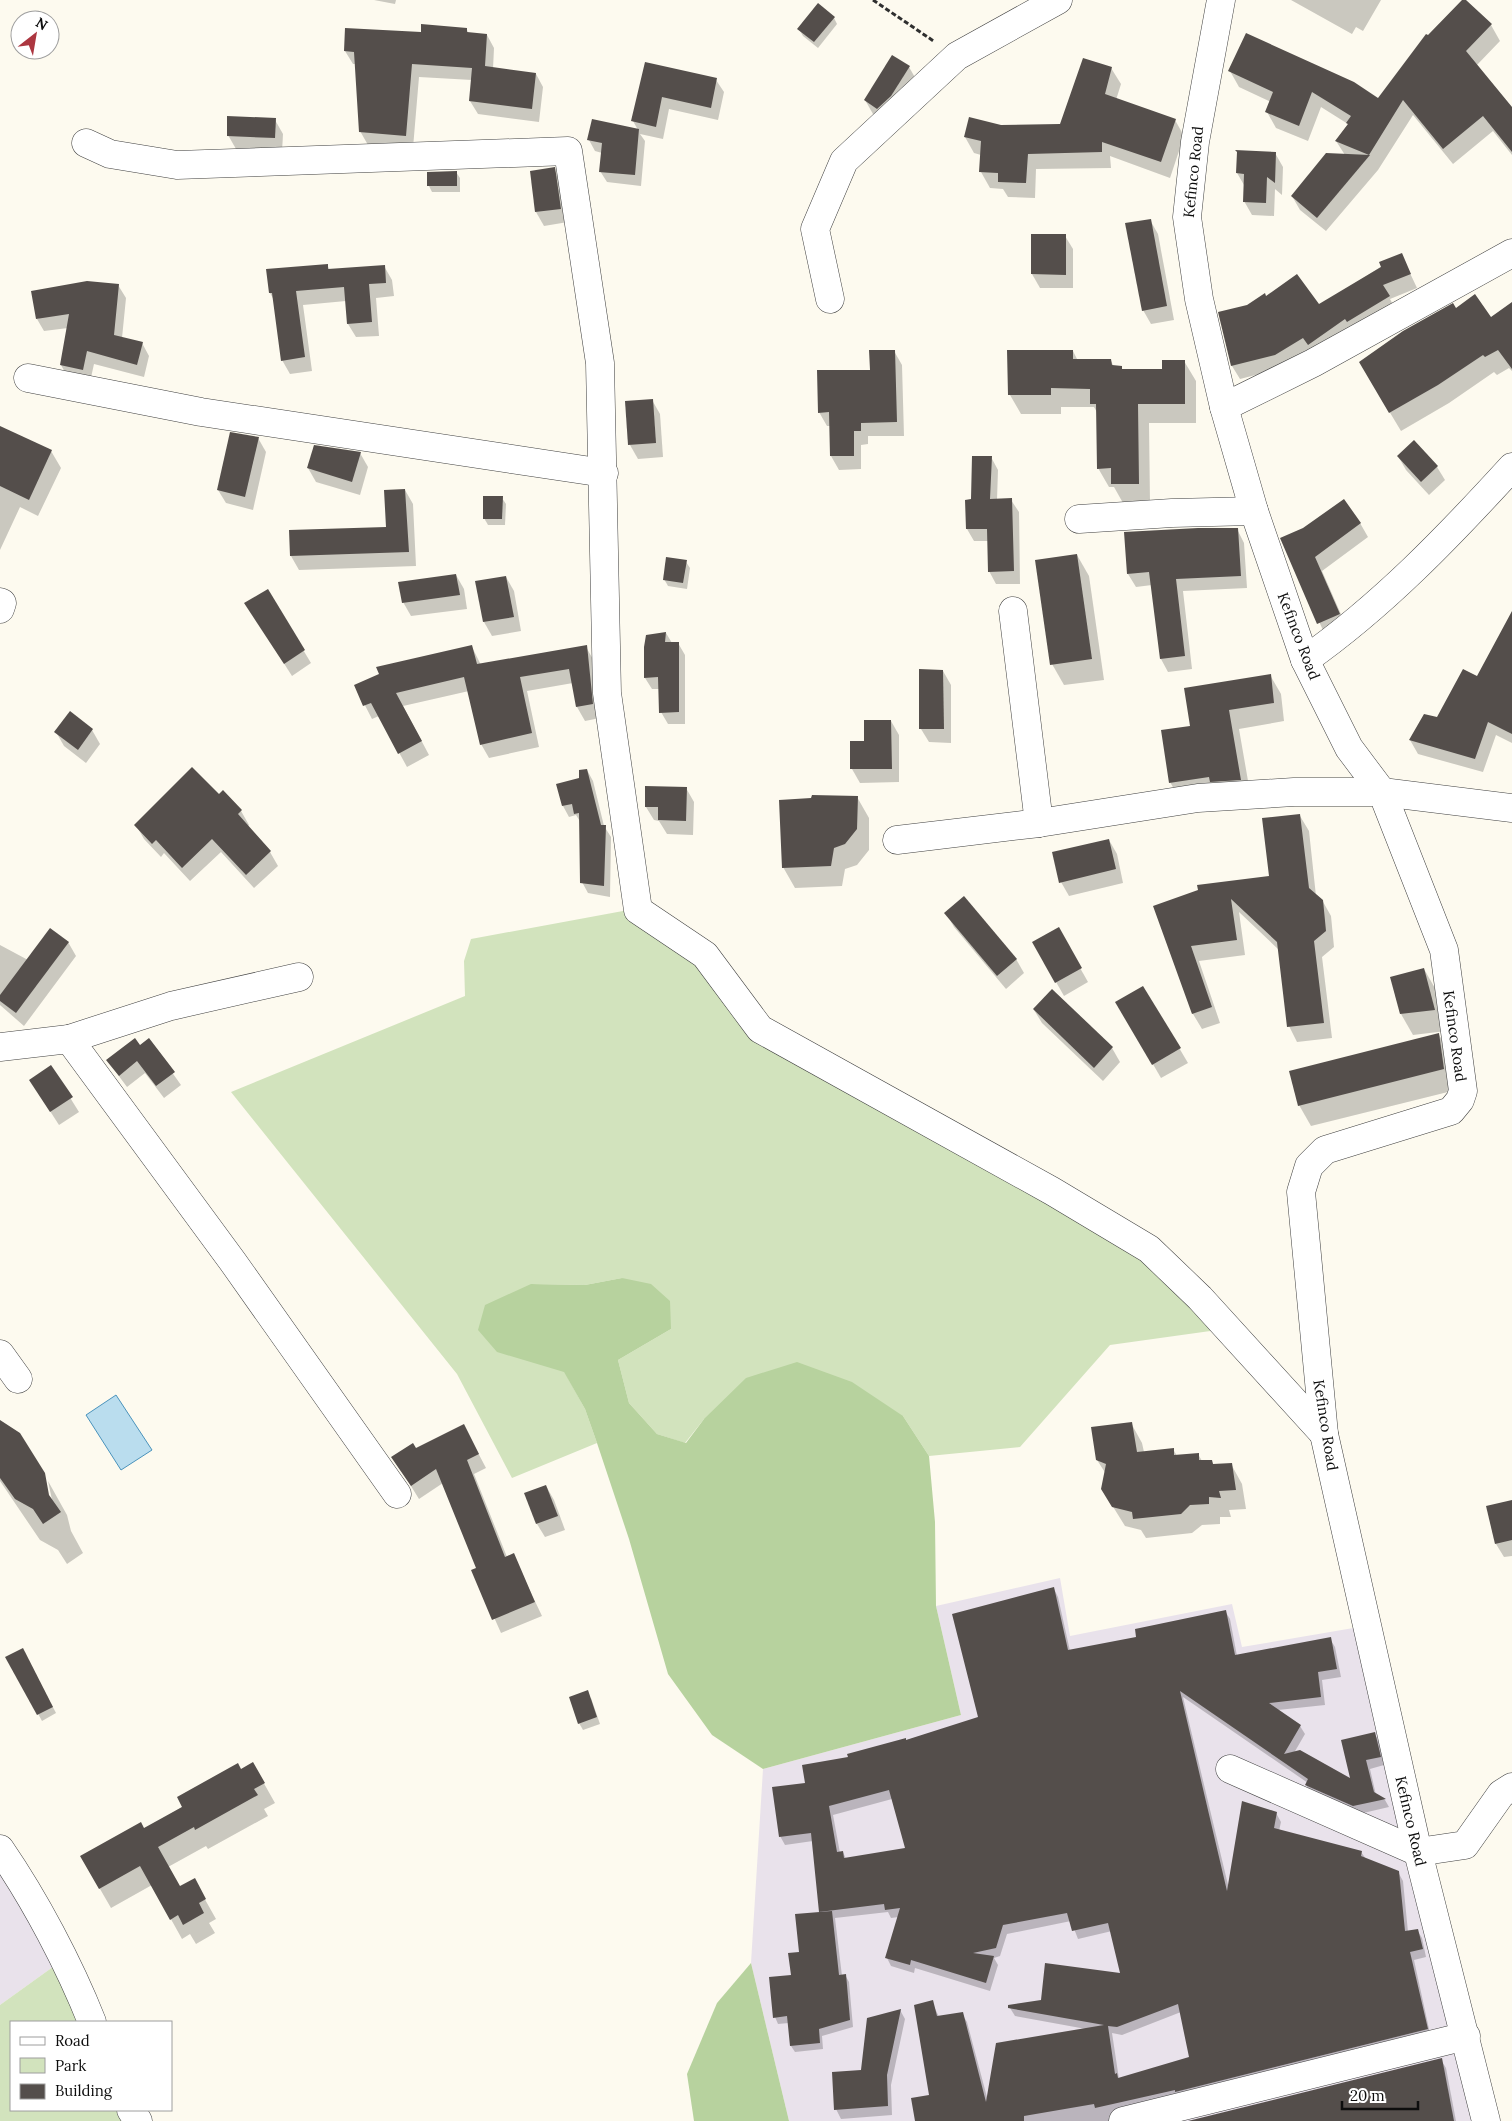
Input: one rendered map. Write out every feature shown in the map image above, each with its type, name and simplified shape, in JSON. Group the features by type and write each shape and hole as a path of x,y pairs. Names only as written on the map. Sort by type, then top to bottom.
{"street":[{"path":"830,299 815,229 844,161 957,56 1058,0"},
{"name":"Kefinco Road","path":"1214,4 1187,217 1199,299 1224,407 1254,511 1305,660 1349,748 1382,792 1444,950 1463,1090 1460,1100 1451,1111 1325,1150 1309,1166 1301,1192 1324,1434 1418,1852 1486,2121"},
{"path":"86,142 110,154 177,165 568,151 600,363 604,473 607,693 638,910 705,955 760,1029 1052,1191 1148,1249 1200,1298 1324,1434"},
{"path":"1224,407 1313,363 1512,253"},
{"path":"28,378 201,412 604,473"},
{"path":"1305,660 1331,642 1391,591 1512,467"},
{"path":"1079,520 1172,513 1254,511"},
{"path":"0,602 2,603 0,609"},
{"path":"1013,611 1039,823"},
{"path":"897,840 1039,823 1198,798 1294,792 1382,792 1510,802"},
{"path":"0,1048 69,1039 171,1006 299,978"},
{"path":"69,1039 233,1262 397,1494"},
{"path":"0,1354 18,1379"},
{"path":"1230,1769 1418,1852 1466,1845 1501,1794 1512,1787"},
{"path":"0,1849 21,1880 83,1999 92,2021"},
{"path":"1123,2121 1466,2036"}],"path":[{"path":"873,0 888,12 957,56"}],"shaded area":[{"path":"1060,1578 1070,1636 1232,1604 1242,1647 1371,1625 1488,2121 789,2121 751,1963 763,1769 961,1715 936,1606"},
{"path":"0,1845 64,1959 0,2005"}],"green space":[{"path":"650,906 768,1024 1148,1240 1239,1327 1110,1345 1020,1447 929,1456 903,1416 704,1419 685,1443 657,1434 629,1403 618,1360 671,1329 622,1278 585,1285 531,1284 532,1361 564,1371 585,1409 597,1443 512,1478 457,1374 231,1092 465,996 464,961 471,939"},
{"path":"622,1278 651,1284 670,1301 671,1329 618,1360 629,1403 657,1434 686,1443 704,1419 746,1378 797,1362 852,1382 903,1416 929,1456 935,1522 936,1606 961,1715 763,1769 712,1735 668,1674 629,1539 597,1443 585,1409 564,1372 497,1352 478,1330 485,1305 531,1284 585,1285"},
{"path":"64,1959 92,2021 10,2021 10,2111 135,2111 140,2121 0,2121 0,2005"},
{"path":"751,1963 789,2121 694,2121 687,2074 717,2003"}],"water":[{"path":"116,1395 152,1450 121,1470 86,1415"}],"building":[{"path":"1462,0 1466,0 1492,24 1466,51 1512,107 1512,152 1483,116 1443,149 1403,100 1369,155 1335,141 1348,124 1346,123 1351,116 1312,92 1299,126 1265,112 1273,92 1228,71 1246,33 1354,82 1378,98 1426,34 1428,35"},
{"path":"818,3 835,17 814,42 797,29"},
{"path":"421,24 467,28 467,32 487,34 485,66 536,73 532,109 469,101 472,68 412,64 406,136 359,132 354,52 344,51 345,28 421,32"},
{"path":"892,55 910,66 891,96 877,109 864,100"},
{"path":"1083,58 1112,67 1105,94 1176,119 1161,162 1102,142 1102,152 1028,154 1026,183 998,182 998,173 979,172 981,141 964,137 969,117 1001,125 1060,124"},
{"path":"645,62 717,78 711,108 662,97 656,127 631,121"},
{"path":"227,116 276,118 275,138 227,136"},
{"path":"592,119 639,129 635,175 599,172 602,143 587,140"},
{"path":"1235,150 1276,152 1275,183 1267,177 1266,203 1243,202 1244,174 1236,173 1237,152"},
{"path":"1326,153 1370,155 1317,218 1291,196"},
{"path":"555,167 561,209 535,212 530,171"},
{"path":"457,171 457,186 427,186 427,172"},
{"path":"1151,219 1167,306 1142,311 1125,223"},
{"path":"1031,234 1066,234 1066,275 1031,274"},
{"path":"1402,253 1411,274 1383,285 1390,296 1347,322 1345,319 1308,345 1303,338 1275,355 1231,366 1218,312 1247,305 1265,293 1266,296 1297,274 1319,304 1381,267 1379,262"},
{"path":"328,264 328,269 385,265 386,283 369,284 372,322 347,324 344,287 296,291 305,357 281,361 272,293 269,293 266,269"},
{"path":"87,281 119,284 114,335 143,342 137,365 87,351 83,370 60,365 69,314 36,319 31,291"},
{"path":"1475,294 1491,317 1512,302 1512,369 1498,350 1485,357 1483,355 1438,385 1389,413 1359,362 1403,331 1453,303 1456,308"},
{"path":"869,350 895,350 897,422 861,423 861,431 854,431 854,456 830,456 829,412 818,413 817,370 870,370"},
{"path":"1007,350 1073,350 1073,359 1111,359 1112,365 1122,366 1122,369 1162,369 1162,360 1185,360 1185,404 1138,404 1139,484 1111,484 1111,468 1097,469 1096,404 1090,404 1090,389 1051,388 1051,395 1008,395"},
{"path":"653,399 656,443 628,445 625,401"},
{"path":"0,426 52,450 29,500 0,486"},
{"path":"230,432 259,437 245,497 217,490"},
{"path":"1414,440 1438,466 1421,482 1397,456"},
{"path":"314,445 361,452 352,482 307,468"},
{"path":"972,456 992,456 990,499 1012,498 1014,571 988,572 987,529 966,529 965,500 971,499"},
{"path":"405,489 409,552 290,556 289,530 386,527 384,490"},
{"path":"483,496 503,496 502,519 483,519"},
{"path":"1344,499 1361,523 1315,557 1340,614 1317,624 1280,538 1303,528"},
{"path":"1238,528 1241,576 1176,579 1185,656 1160,659 1149,572 1127,574 1124,532"},
{"path":"1077,554 1092,659 1050,665 1035,560"},
{"path":"666,557 687,560 683,583 663,580"},
{"path":"456,574 460,595 402,603 398,582"},
{"path":"506,576 514,617 483,622 475,581"},
{"path":"268,589 305,650 284,664 244,603"},
{"path":"1512,611 1512,734 1488,722 1475,759 1409,740 1424,714 1437,717 1463,669 1477,676"},
{"path":"666,632 665,642 679,642 679,712 659,713 658,677 644,678 644,647 646,635"},
{"path":"472,645 477,664 587,645 593,704 576,707 569,669 520,677 532,733 480,745 464,677 396,693 422,741 398,754 371,703 363,706 354,685 379,674 376,667"},
{"path":"919,669 943,670 944,729 919,729"},
{"path":"1271,674 1274,703 1229,710 1241,780 1210,782 1209,777 1169,783 1161,730 1190,726 1184,688"},
{"path":"70,711 93,729 78,750 54,732"},
{"path":"864,720 891,720 892,769 850,769 850,741 864,741"},
{"path":"192,767 219,794 223,790 242,810 238,814 271,851 246,875 212,839 182,868 156,840 152,844 134,825"},
{"path":"587,769 601,825 606,825 604,886 580,883 579,813 574,814 572,804 562,806 556,784 579,778 579,770"},
{"path":"645,786 687,787 686,821 658,820 658,807 645,807"},
{"path":"812,795 858,796 857,829 845,844 834,848 831,866 782,868 779,800 811,798"},
{"path":"1300,814 1309,888 1323,900 1326,931 1314,941 1324,1023 1287,1027 1277,942 1231,899 1237,940 1191,946 1212,1007 1192,1014 1153,906 1198,890 1197,885 1269,876 1262,818"},
{"path":"1109,839 1116,869 1059,883 1052,852"},
{"path":"964,896 1017,959 997,976 944,913"},
{"path":"1059,927 1082,968 1055,983 1032,942"},
{"path":"50,928 69,942 16,1013 0,1001 0,995"},
{"path":"1424,968 1435,1010 1400,1014 1390,977"},
{"path":"1143,986 1181,1048 1152,1065 1115,1002"},
{"path":"1052,989 1113,1047 1094,1068 1033,1009"},
{"path":"1439,1033 1444,1069 1298,1106 1289,1071"},
{"path":"135,1038 140,1045 149,1038 175,1072 156,1086 137,1061 119,1076 106,1060"},
{"path":"51,1065 73,1097 50,1112 29,1080"},
{"path":"0,1420 20,1433 45,1473 49,1495 61,1512 43,1524 33,1509 15,1499 0,1478"},
{"path":"1132,1422 1137,1452 1174,1448 1174,1455 1199,1453 1199,1460 1212,1460 1213,1464 1232,1463 1236,1490 1219,1491 1221,1498 1209,1497 1209,1504 1190,1505 1181,1514 1133,1519 1132,1512 1112,1507 1101,1489 1106,1464 1096,1460 1091,1427"},
{"path":"464,1424 479,1454 467,1460 505,1557 514,1553 535,1602 492,1620 471,1570 476,1568 436,1469 411,1486 391,1457 413,1443 416,1448"},
{"path":"546,1485 558,1516 536,1524 524,1493"},
{"path":"1512,1500 1512,1540 1495,1544 1486,1506"},
{"path":"1054,1587 1068,1650 1136,1637 1135,1629 1226,1610 1235,1655 1331,1637 1337,1669 1318,1672 1321,1697 1269,1703 1301,1725 1284,1754 1300,1750 1350,1778 1341,1740 1375,1732 1381,1757 1366,1760 1374,1792 1386,1799 1353,1806 1305,1785 1308,1779 1180,1691 1227,1891 1242,1801 1277,1812 1274,1828 1362,1851 1361,1856 1399,1871 1405,1931 1418,1929 1423,1949 1410,1952 1428,2029 1175,2092 1175,2090 1095,2108 1094,2104 1024,2116 1024,2121 915,2121 911,2098 929,2095 914,2005 933,2000 937,2016 963,2012 986,2102 996,2043 1104,2025 1008,2008 1008,2005 1041,2000 1045,1963 1120,1973 1108,1923 1072,1931 1067,1913 1003,1925 996,1948 973,1953 994,1956 986,1983 911,1960 910,1965 885,1958 900,1908 885,1910 884,1904 819,1912 811,1833 779,1837 772,1787 805,1783 802,1765 848,1757 847,1754 906,1738 906,1740 978,1717 952,1614","holes":["889,1790 905,1848 844,1858 843,1851 837,1852 829,1806","1178,2004 1189,2057 1118,2078 1117,2073 1115,2074 1108,2026 1117,2027"]},
{"path":"23,1648 53,1707 37,1715 5,1657"},
{"path":"588,1690 597,1717 578,1724 569,1697"},
{"path":"253,1762 265,1783 254,1789 258,1795 195,1830 194,1827 158,1847 180,1886 195,1878 206,1899 199,1903 204,1913 183,1925 178,1915 170,1920 140,1866 99,1889 80,1856 141,1822 144,1828 182,1807 177,1797 238,1763 241,1769"},
{"path":"832,1911 839,1975 846,1974 850,2020 819,2029 820,2043 790,2046 787,2016 773,2018 769,1977 791,1975 788,1953 799,1952 795,1914"},
{"path":"901,2009 887,2075 888,2106 834,2110 832,2072 861,2070 867,2018"},
{"path":"1442,2058 1454,2121 1188,2121"}]}
